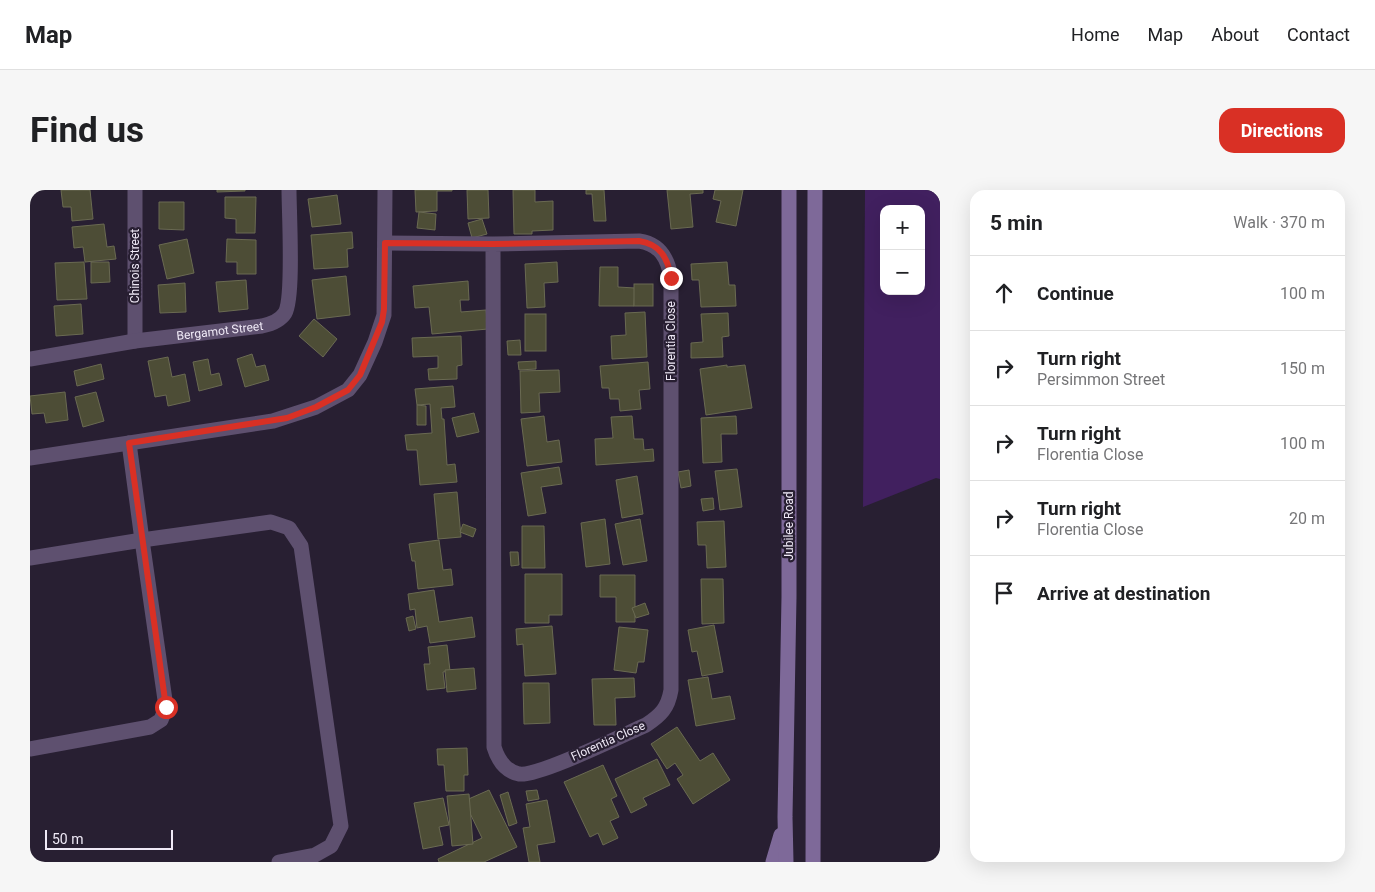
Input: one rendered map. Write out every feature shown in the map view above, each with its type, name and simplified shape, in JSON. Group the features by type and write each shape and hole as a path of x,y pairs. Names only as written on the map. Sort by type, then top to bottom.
{"main road":[{"name":"Jubilee Road","path":"786,862 790,190"},
{"name":"Jubilee Road","path":"813,862 815,190"},
{"path":"773,862 785,817"}],"street":[{"name":"Chinois Street","path":"135,190 135,341"},
{"name":"Bergamot Street","path":"30,359 135,341 262,326 279,320 285,314 289,295 289,190"},
{"path":"30,458 287,418 316,407 348,390 360,375 382,322 384,309 385,190"},
{"name":"Florentia Close","path":"385,243 493,244 634,240 645,242 658,248 669,266 671,278 671,690 669,702 661,714 646,725 543,769 520,774 512,772 503,766 497,757 494,747 493,244"},
{"path":"30,749 150,727 161,720 166,707 129,443"},
{"path":"30,558 271,522 289,528 301,546 341,826 331,846 315,855 279,862"}],"shaded area":[{"path":"865,190 940,190 940,479 936,478 863,507"}],"building":[{"path":"61,190 90,190 93,219 72,221 71,207 63,207"},
{"path":"217,190 245,190 245,191 217,192"},
{"path":"415,190 452,191 437,191 437,211 416,212"},
{"path":"467,190 488,190 489,218 468,219"},
{"path":"513,190 535,190 535,202 553,201 553,230 532,231 532,234 514,234"},
{"path":"586,190 604,190 606,221 594,221 592,194 586,194"},
{"path":"667,190 703,190 703,193 690,194 693,227 671,229"},
{"path":"715,190 743,190 736,226 716,222 721,201 713,199"},
{"path":"337,195 341,224 312,227 308,199"},
{"path":"225,197 256,197 255,233 236,233 236,219 225,218"},
{"path":"159,202 184,202 184,230 159,229"},
{"path":"419,212 436,214 435,230 417,228"},
{"path":"482,219 487,234 472,238 468,223"},
{"path":"104,224 107,247 114,246 116,259 85,262 83,247 74,248 72,227"},
{"path":"352,232 353,248 347,249 348,267 314,269 311,235"},
{"path":"187,239 194,273 167,279 159,245"},
{"path":"227,239 256,240 256,274 237,274 237,262 226,262"},
{"path":"84,262 87,299 57,300 55,263"},
{"path":"91,262 109,262 110,282 91,283"},
{"path":"557,262 558,282 544,283 545,307 527,308 525,264"},
{"path":"727,262 729,285 735,285 736,306 701,307 699,280 692,280 691,264"},
{"path":"600,267 618,267 618,287 635,288 634,306 599,306"},
{"path":"346,276 350,315 317,319 312,280"},
{"path":"246,280 248,309 219,312 216,282"},
{"path":"468,281 469,300 460,300 461,312 486,310 488,329 432,334 429,307 415,308 413,286"},
{"path":"185,283 186,312 160,313 158,285"},
{"path":"634,284 653,284 653,306 634,306"},
{"path":"81,304 83,334 56,336 54,306"},
{"path":"645,312 647,357 612,359 611,336 626,335 625,313"},
{"path":"728,313 729,336 722,337 723,357 691,358 691,343 703,342 701,314"},
{"path":"525,314 546,314 546,351 525,351"},
{"path":"314,319 337,339 323,357 299,336"},
{"path":"461,336 462,365 457,366 457,379 429,380 428,369 438,368 438,356 413,357 412,338"},
{"path":"520,340 521,355 508,355 507,341"},
{"path":"252,354 256,367 265,365 269,380 245,387 237,359"},
{"path":"168,357 172,377 185,374 190,401 168,406 166,395 155,397 148,361"},
{"path":"208,359 211,375 219,373 222,385 199,391 193,362"},
{"path":"536,361 536,369 519,370 518,362"},
{"path":"648,362 650,389 639,390 641,409 620,411 619,399 610,399 609,388 602,388 600,366"},
{"path":"101,364 104,379 77,386 74,371"},
{"path":"727,365 727,367 745,365 752,408 706,415 700,369"},
{"path":"559,370 560,392 539,393 540,412 521,413 520,371"},
{"path":"453,386 455,407 441,408 442,419 444,419 447,465 455,464 457,482 420,485 417,450 407,450 405,435 432,433 430,404 417,405 415,389"},
{"path":"65,392 68,420 46,423 44,413 32,414 30,396"},
{"path":"96,392 104,421 83,427 75,397"},
{"path":"417,405 426,406 426,425 417,425"},
{"path":"474,413 479,432 457,437 452,418"},
{"path":"544,416 547,442 559,440 562,462 527,466 521,419"},
{"path":"632,416 634,439 643,439 644,450 653,449 654,461 596,465 595,439 613,438 611,417"},
{"path":"736,416 737,434 721,434 722,462 703,463 701,418"},
{"path":"559,467 562,484 541,487 546,513 528,516 521,473"},
{"path":"737,469 742,507 720,510 715,471"},
{"path":"689,470 691,486 681,488 678,472"},
{"path":"637,476 643,514 622,518 616,480"},
{"path":"457,492 461,537 438,539 434,494"},
{"path":"713,498 714,509 703,511 701,499"},
{"path":"605,519 610,564 586,567 581,523"},
{"path":"640,519 647,561 623,565 615,524"},
{"path":"724,521 726,567 707,568 706,545 698,545 697,522"},
{"path":"463,524 476,529 473,537 460,532"},
{"path":"522,526 544,526 545,568 522,568"},
{"path":"439,540 443,570 451,569 453,585 418,589 415,561 412,561 409,544"},
{"path":"510,552 518,552 519,565 511,566"},
{"path":"525,574 562,574 562,615 549,615 549,623 525,623"},
{"path":"600,575 635,575 635,622 616,622 616,597 600,597"},
{"path":"701,579 723,579 724,623 702,624"},
{"path":"434,590 439,622 472,617 475,637 430,643 427,626 417,628 415,609 410,610 408,594"},
{"path":"645,603 649,614 636,618 632,608"},
{"path":"413,616 416,629 409,631 406,618"},
{"path":"714,625 723,672 702,676 697,651 692,652 688,630"},
{"path":"552,626 556,674 525,676 523,644 517,645 516,629"},
{"path":"619,627 648,630 644,662 638,662 636,673 614,670"},
{"path":"447,645 450,671 443,672 445,688 427,690 424,664 430,664 428,647"},
{"path":"474,668 476,689 447,692 445,670"},
{"path":"708,677 712,699 730,696 735,719 696,726 688,680"},
{"path":"634,678 635,697 615,698 616,725 594,725 592,679"},
{"path":"523,683 549,683 550,723 524,724"},
{"path":"677,727 700,761 713,753 730,780 693,804 677,779 683,775 675,763 667,769 651,744"},
{"path":"467,748 468,775 464,775 464,791 446,791 444,765 438,765 437,749"},
{"path":"657,759 670,785 643,798 647,805 631,813 615,779"},
{"path":"603,765 617,796 611,799 619,817 610,821 618,838 603,845 598,833 590,837 564,782"},
{"path":"489,790 517,847 484,862 439,862 438,859 482,838 464,801"},
{"path":"537,790 539,799 528,801 526,791"},
{"path":"508,792 517,823 509,826 500,795"},
{"path":"469,794 473,844 452,846 447,796"},
{"path":"443,798 449,825 439,827 443,845 423,849 414,803"},
{"path":"547,800 555,842 537,845 540,862 529,862 523,828 530,827 526,804"}],"route":[{"path":"166,707 129,443 287,418 316,407 348,390 360,375 382,322 384,309 385,243 493,244 639,241 658,248 666,259 671,278"}]}
